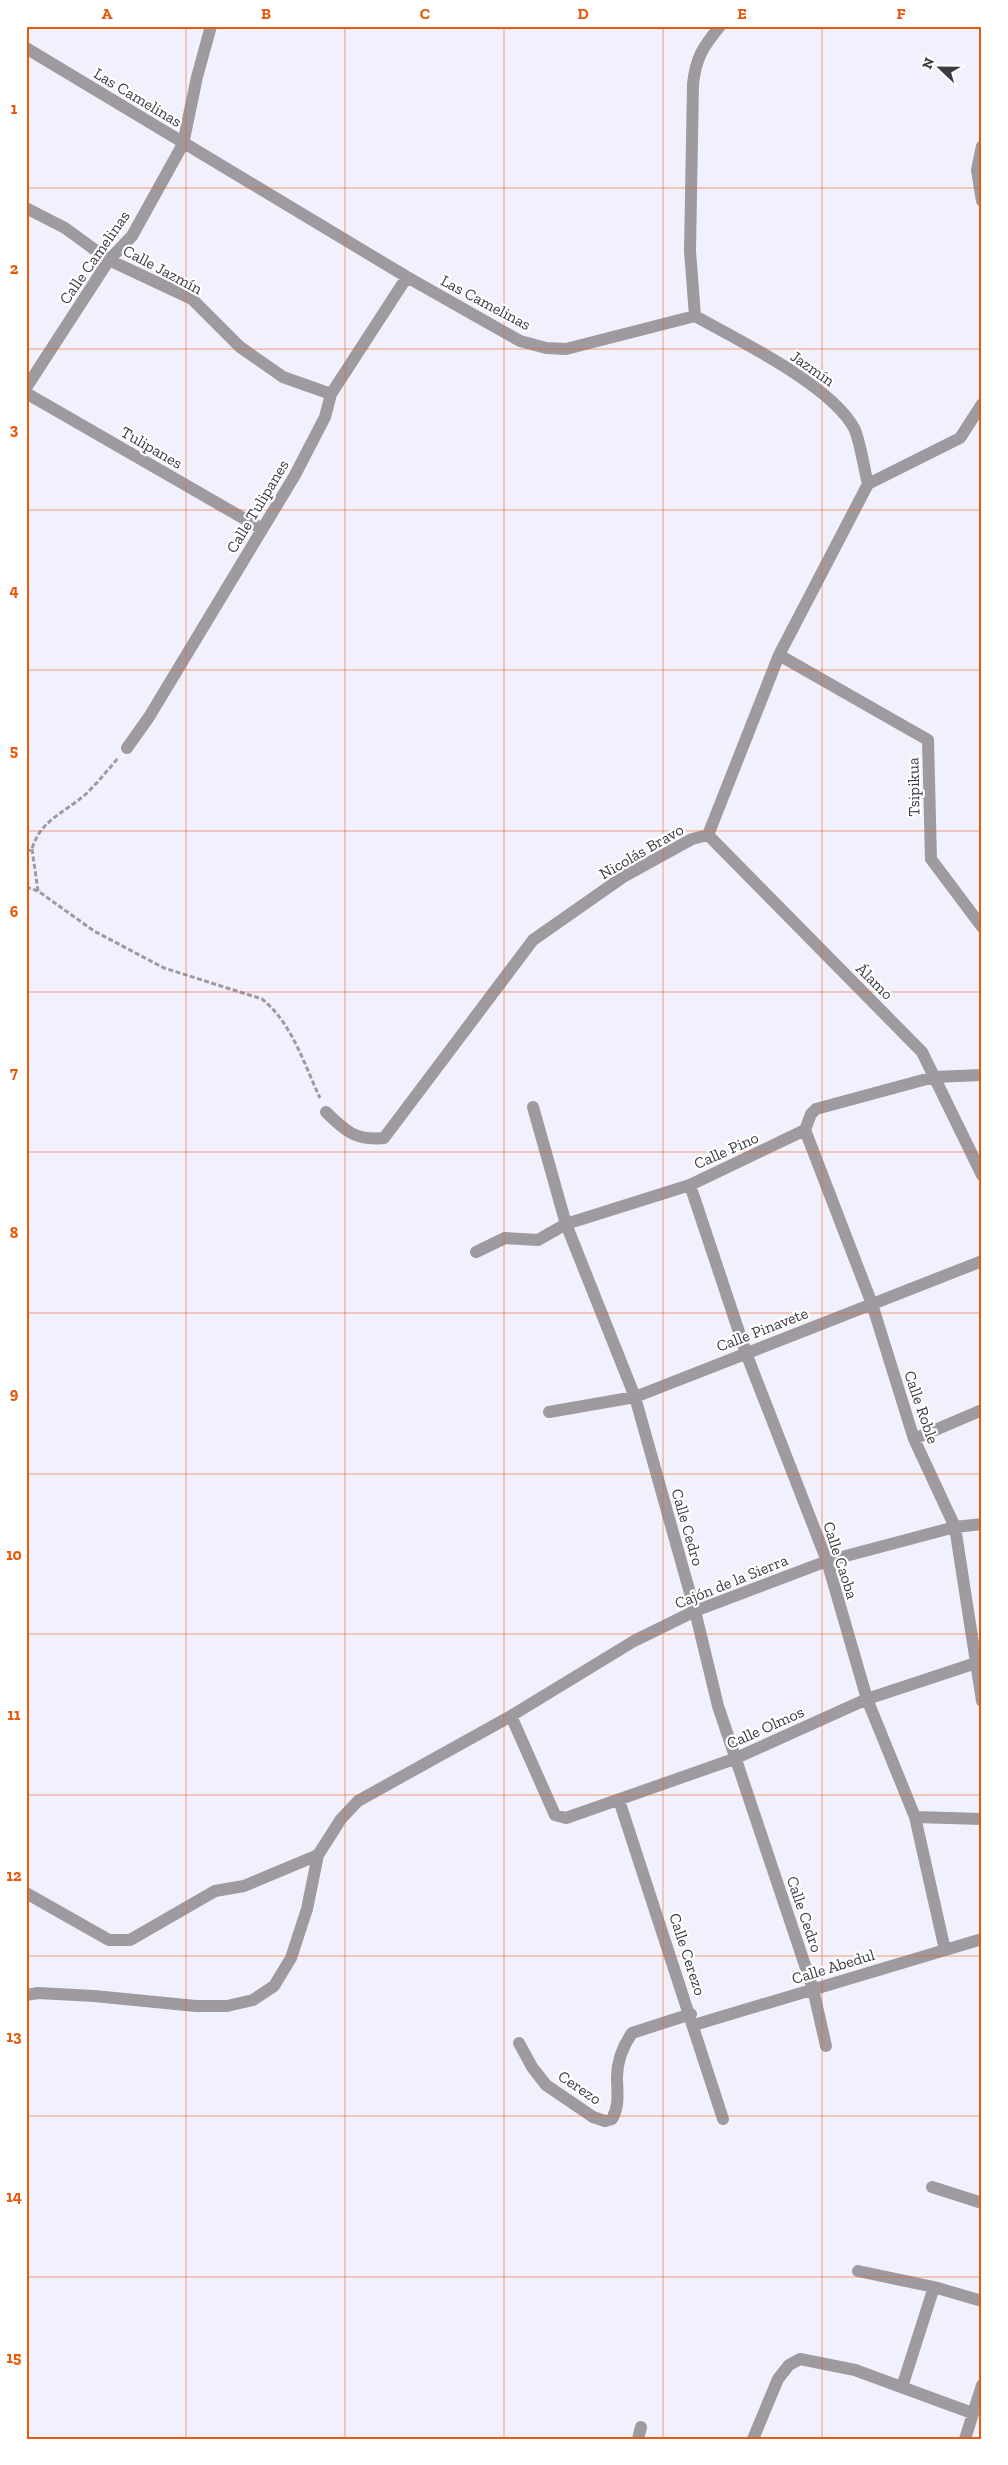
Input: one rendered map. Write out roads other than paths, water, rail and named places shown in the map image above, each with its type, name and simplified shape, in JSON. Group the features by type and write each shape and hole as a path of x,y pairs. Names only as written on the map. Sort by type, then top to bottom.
{"street":[{"name":"Calle Camelinas","path":"26,388 109,260 132,236 183,144 197,77 211,26"},
{"path":"695,316 690,252 693,84 695,65 700,51 720,26"},
{"name":"Las Camelinas","path":"26,48 407,277 520,341 546,348 566,349 695,316"},
{"path":"982,146 977,170 982,201"},
{"name":"Calle Jazmín","path":"26,208 65,228 109,260 192,299 240,347 283,377 331,394"},
{"name":"Calle Tulipanes","path":"127,748 149,717 296,475 325,418 331,394 407,277"},
{"name":"Jazmín","path":"695,316 788,369 840,407 854,429 868,484"},
{"name":"Tulipanes","path":"26,393 262,529"},
{"path":"868,484 960,438 982,404"},
{"name":"Nicolás Bravo","path":"326,1112 340,1126 359,1138 384,1138 533,940 623,877 692,839 708,835 779,656 868,484"},
{"name":"Tsipikua","path":"779,656 928,740 930,859 982,927"},
{"name":"Álamo","path":"708,835 922,1052 982,1175"},
{"path":"805,1130 811,1114 816,1109 934,1077 982,1075"},
{"name":"Calle Cedro","path":"533,1107 566,1224 635,1397 695,1611 718,1706 734,1759 813,1989 826,2046"},
{"name":"Calle Pino","path":"476,1252 506,1238 538,1240 566,1224 690,1185 805,1130"},
{"name":"Calle Roble","path":"805,1130 872,1304 914,1439 955,1526 978,1662 982,1701"},
{"name":"Calle Caoba","path":"690,1185 746,1353 827,1561 866,1699 915,1817 945,1950"},
{"name":"Calle Pinavete","path":"550,1412 635,1397 982,1261"},
{"path":"914,1439 982,1410"},
{"name":"Cajón de la Sierra","path":"26,1994 66,1994 196,2006 227,2006 253,2000 274,1986 291,1958 307,1909 318,1855 340,1819 358,1801 511,1716 634,1641 695,1611 827,1561 955,1526 982,1524"},
{"name":"Calle Olmos","path":"511,1716 555,1815 560,1818 566,1818 734,1759 866,1699 978,1662"},
{"name":"Calle Cerezo","path":"620,1800 723,2119"},
{"path":"915,1817 982,1819"},
{"path":"26,1893 109,1940 130,1940 215,1891 244,1886 318,1855"},
{"name":"Calle Abedul","path":"692,2020 813,1989 982,1939"},
{"name":"Cerezo","path":"519,2043 532,2067 546,2085 593,2117 605,2121 612,2119 618,2109 617,2074 620,2055 632,2033 692,2020"},
{"path":"932,2187 982,2203"},
{"path":"858,2271 934,2287 982,2301"},
{"path":"902,2387 934,2287"},
{"path":"753,2439 778,2379 789,2365 800,2360 856,2370 972,2413"},
{"path":"965,2439 982,2385"}]}
